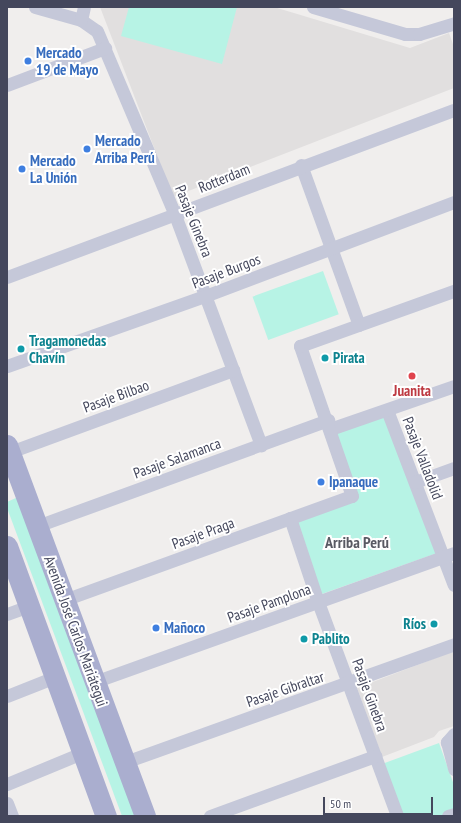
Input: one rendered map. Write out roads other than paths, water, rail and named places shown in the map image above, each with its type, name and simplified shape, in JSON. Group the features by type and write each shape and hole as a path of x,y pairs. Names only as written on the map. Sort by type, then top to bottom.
{"main road":[{"name":"Avenida José Carlos Mariátegui","path":"8,449 14,486 37,526 145,816"},
{"path":"7,546 106,816"}],"street":[{"name":"Pasaje Ginebra","path":"35,7 81,20 97,31 174,215 261,445"},
{"path":"81,20 84,7"},
{"path":"313,7 405,34 419,34 454,23"},
{"path":"7,85 105,48"},
{"name":"Rotterdam","path":"7,277 174,215 301,165 454,110"},
{"path":"301,165 359,325"},
{"name":"Pasaje Burgos","path":"7,366 205,296 454,202"},
{"path":"329,425 300,346 454,291"},
{"name":"Pasaje Bilbao","path":"8,449 233,370"},
{"name":"Pasaje Salamanca","path":"37,526 261,445 387,410 454,386"},
{"name":"Pasaje Valladolid","path":"387,410 415,482 449,555 454,585"},
{"name":"Pasaje Praga","path":"64,600 352,496 329,425"},
{"path":"415,482 454,468"},
{"name":"Pasaje Ginebra","path":"290,518 318,602 397,816"},
{"name":"Pasaje Pamplona","path":"94,682 449,555"},
{"path":"7,614 29,606"},
{"name":"Pasaje Gibraltar","path":"125,762 349,683 454,644"},
{"path":"7,696 55,677"},
{"path":"454,734 447,742 454,769"},
{"path":"7,784 82,753"},
{"path":"210,816 375,756"},
{"path":"7,803 12,816"},
{"path":"448,816 454,814"}],"place":[{"name":"Mercado 19 de Mayo","path":"28,61"},
{"name":"Mercado Arriba Perú","path":"87,149"},
{"name":"Mercado La Unión","path":"22,169"},
{"name":"Tragamonedas Chavín","path":"21,349"},
{"name":"Pirata","path":"325,358"},
{"name":"Juanita","path":"412,376"},
{"name":"Ipanaque","path":"321,482"},
{"name":"Ríos","path":"434,624"},
{"name":"Mañoco","path":"156,628"},
{"name":"Pablito","path":"304,639"}],"district":[{"name":"Arriba Perú","path":"357,542"}]}
